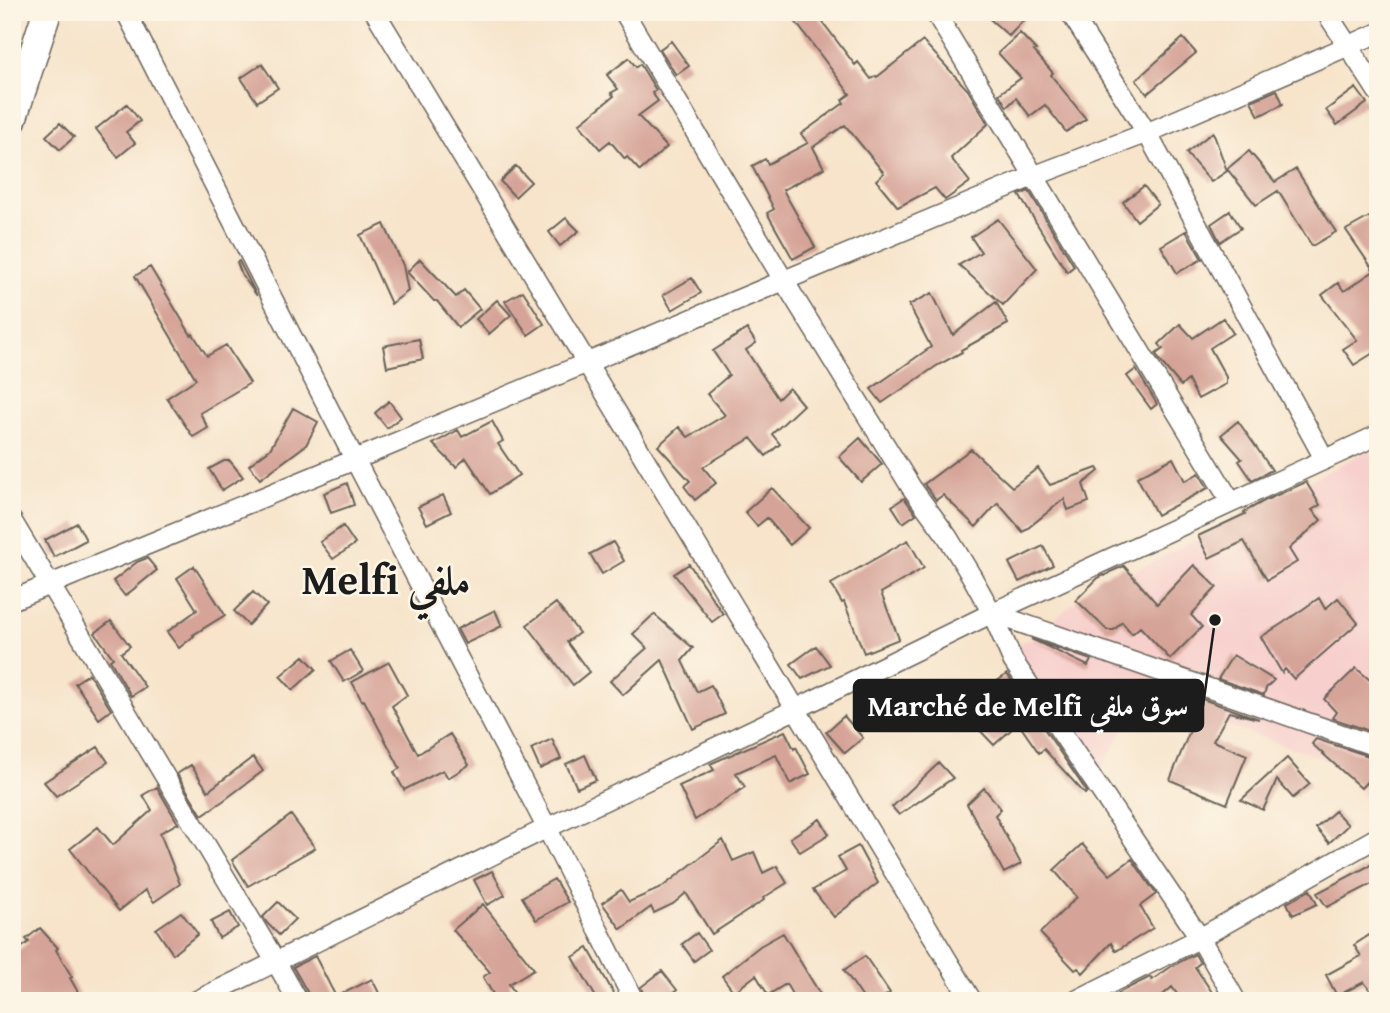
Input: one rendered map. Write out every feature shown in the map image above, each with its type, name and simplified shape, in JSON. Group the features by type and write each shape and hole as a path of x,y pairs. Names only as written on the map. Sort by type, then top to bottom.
{"main road":[{"path":"12,120 47,12"}],"street":[{"path":"127,12 634,1001"},
{"path":"376,12 972,1001"},
{"path":"624,12 911,487 947,536 992,613 1013,661 1200,938 1236,1001"},
{"path":"935,12 1231,502"},
{"path":"1070,12 1147,133 1324,458"},
{"path":"1326,12 1378,92"},
{"path":"12,600 355,460 1034,176 1147,133 1378,33"},
{"path":"196,1001 992,613 1378,435"},
{"path":"12,521 298,1001"},
{"path":"992,613 1378,747"},
{"path":"1075,1001 1200,938 1378,837"}],"shaded area":[{"path":"1369,450 1378,467 1378,815 1338,764 1142,696 1098,776 1012,646 1030,639 1076,601"}],"building":[{"path":"788,12 815,12 855,65 858,62 871,79 923,41 968,90 988,124 951,158 970,182 945,200 935,188 898,207 876,180 884,173 845,125 813,147 824,168 783,190 815,247 793,259 767,213 774,209 752,166 765,159 768,164 808,143 801,134 844,103 842,100 850,94"},
{"path":"982,12 1031,12 1009,36"},
{"path":"1020,33 1036,50 1034,51 1053,73 1051,75 1086,119 1066,132 1045,105 1030,116 1016,98 1007,107 999,94 1021,78 998,53"},
{"path":"1183,38 1196,53 1147,94 1136,80"},
{"path":"671,41 689,66 676,75 660,49"},
{"path":"629,58 636,67 640,64 656,90 652,93 658,101 638,116 667,147 640,171 627,157 625,159 610,141 600,149 579,124 614,96 611,93 618,89 607,75"},
{"path":"262,64 278,88 257,102 241,78"},
{"path":"1356,88 1367,103 1337,125 1326,110"},
{"path":"1277,90 1283,104 1259,116 1251,101"},
{"path":"127,104 140,121 126,132 135,143 118,157 96,129"},
{"path":"60,123 74,137 60,150 46,136"},
{"path":"1213,132 1227,171 1211,182 1186,153"},
{"path":"1249,151 1275,182 1296,169 1336,232 1312,246 1278,191 1256,205 1227,169"},
{"path":"516,166 531,182 515,197 500,181"},
{"path":"1144,186 1158,204 1137,221 1123,202"},
{"path":"1029,191 1074,266 1067,272 1019,195"},
{"path":"1230,211 1241,228 1220,242 1211,224"},
{"path":"1371,216 1378,229 1378,350 1354,365 1343,349 1357,340 1322,295 1338,283 1344,291 1374,271 1346,230"},
{"path":"566,218 579,231 560,246 549,232"},
{"path":"998,219 1037,269 1003,305 959,265 981,252 971,237"},
{"path":"384,224 403,265 408,291 391,304 360,235"},
{"path":"1186,231 1202,259 1177,273 1161,246"},
{"path":"420,259 456,297 464,290 480,309 458,327 437,301 407,272"},
{"path":"239,261 257,296 242,275 237,262"},
{"path":"150,267 191,335 193,334 207,356 226,345 250,383 200,413 208,428 193,437 167,398 196,379 135,276"},
{"path":"692,278 701,293 672,310 663,295"},
{"path":"523,291 544,324 528,335 505,301"},
{"path":"932,293 953,335 996,302 1008,324 961,350 962,352 882,403 871,389 931,347 909,305"},
{"path":"497,300 511,315 489,334 476,319"},
{"path":"1223,318 1233,333 1210,348 1226,377 1226,384 1198,399 1188,380 1181,386 1160,361 1156,354 1163,349 1159,344 1180,324 1193,338"},
{"path":"747,329 756,343 746,350 778,399 789,388 803,405 772,434 780,444 766,456 751,438 703,467 716,483 695,500 684,486 690,481 658,446 679,427 688,437 725,415 707,394 729,375 713,351"},
{"path":"419,339 423,359 387,367 383,346"},
{"path":"1136,369 1157,404 1151,409 1127,376"},
{"path":"389,401 401,417 387,428 375,413"},
{"path":"293,408 318,422 306,445 260,479 249,465 270,449"},
{"path":"492,421 503,441 498,444 519,475 490,494 466,458 456,467 433,444 458,430 462,437"},
{"path":"1238,421 1272,470 1252,480 1239,461 1242,459 1221,435"},
{"path":"860,438 882,464 861,482 839,457"},
{"path":"971,449 1012,487 1038,468 1050,485 1097,468 1099,471 1083,484 1089,502 1068,510 1064,499 1023,532 998,503 976,527 943,495 936,500 924,484"},
{"path":"1173,458 1185,481 1199,473 1208,488 1157,515 1137,477"},
{"path":"224,461 230,461 243,477 222,490 209,469"},
{"path":"1306,482 1320,505 1312,510 1321,520 1289,549 1297,562 1267,580 1244,541 1209,558 1198,536"},
{"path":"347,483 354,505 331,513 324,493"},
{"path":"772,488 809,528 790,545 767,518 757,526 745,512"},
{"path":"443,495 451,512 427,524 418,507"},
{"path":"904,498 916,514 903,523 892,506"},
{"path":"77,523 86,540 54,557 45,540"},
{"path":"343,526 355,544 333,559 320,542"},
{"path":"908,540 924,568 881,593 899,639 864,653 844,602 842,603 831,584"},
{"path":"613,542 624,561 602,574 590,554"},
{"path":"1043,546 1053,565 1019,582 1009,563"},
{"path":"147,558 157,570 125,596 113,581 137,562"},
{"path":"689,564 723,614 712,622 674,574"},
{"path":"1194,565 1217,587 1191,615 1202,627 1170,659 1140,627 1132,634 1122,622 1114,630 1107,630 1076,600 1098,578 1124,566 1157,604"},
{"path":"194,566 225,615 193,635 179,648 167,632 197,610 177,578"},
{"path":"253,592 267,605 248,625 234,611"},
{"path":"1319,598 1325,609 1338,598 1358,623 1294,679 1285,669 1282,673 1261,637"},
{"path":"556,603 579,633 567,642 589,672 573,685 527,625"},
{"path":"495,610 502,626 465,644 457,629"},
{"path":"654,614 693,648 682,661 697,692 711,685 725,714 693,729 662,660 623,695 610,681 647,648 633,634"},
{"path":"111,621 130,646 121,653 145,687 131,696 110,660 113,658 95,633"},
{"path":"1031,639 1091,660 1088,666"},
{"path":"816,646 830,665 802,679 791,664"},
{"path":"350,650 363,671 344,682 331,661"},
{"path":"1233,655 1274,680 1266,688 1264,695 1218,679"},
{"path":"304,656 316,669 293,690 280,676"},
{"path":"389,662 407,695 392,706 418,754 450,734 469,765 448,778 443,770 404,790 394,772 400,768 352,682"},
{"path":"1356,668 1378,687 1378,734 1332,718 1336,712 1324,699"},
{"path":"89,674 111,710 99,719 75,683"},
{"path":"1007,674 1087,792 1085,794 1044,749 1039,753 992,685"},
{"path":"1171,688 1259,719 1229,712 1213,741 1247,755 1227,804 1170,780 1195,718 1164,701"},
{"path":"952,697 1013,728 994,745 950,699"},
{"path":"844,716 863,738 845,753 826,732"},
{"path":"785,731 810,774 790,784 776,755 736,773 745,787 695,820 679,786 714,770 710,764"},
{"path":"552,739 561,759 540,769 531,749"},
{"path":"1316,739 1378,759 1378,770 1361,788 1312,744"},
{"path":"98,747 108,762 56,796 44,782"},
{"path":"585,755 596,780 577,788 566,764"},
{"path":"253,757 263,771 202,815 177,774 191,765 208,791"},
{"path":"1287,758 1310,784 1293,798 1277,780 1263,810 1241,800"},
{"path":"939,763 953,778 899,815 892,807"},
{"path":"157,787 178,823 160,833 180,884 154,902 145,890 119,911 70,849 98,827 113,845 152,810 143,795"},
{"path":"984,788 1001,809 995,815 1021,864 1004,873 967,804"},
{"path":"1335,811 1348,825 1329,843 1316,828"},
{"path":"291,815 315,848 248,886 232,860"},
{"path":"820,819 829,834 800,852 790,838"},
{"path":"723,840 733,861 754,852 763,873 777,866 787,883 712,934 686,893 673,904 654,913 651,907 621,929 602,903 621,890 629,902 661,888"},
{"path":"1082,844 1110,875 1132,859 1156,894 1140,906 1153,928 1116,951 1111,943 1083,973 1078,968 1075,970 1040,933 1077,897 1054,870"},
{"path":"858,846 878,883 834,917 813,890 846,871 838,857"},
{"path":"1378,861 1378,881 1327,907 1317,893"},
{"path":"492,871 505,895 487,905 474,880"},
{"path":"554,879 568,902 536,920 522,897"},
{"path":"1310,890 1317,904 1293,915 1287,903"},
{"path":"278,902 295,919 279,935 263,917"},
{"path":"483,904 534,969 509,984 520,1001 497,1001 483,977 490,972 453,930"},
{"path":"181,912 198,934 173,954 156,929"},
{"path":"230,912 238,927 219,938 211,922"},
{"path":"40,928 58,948 56,950 83,1001 12,1001 12,955 29,942 26,939"},
{"path":"697,933 709,950 694,961 682,944"},
{"path":"783,933 820,994 809,1001 796,1001 786,984 768,995 756,975 734,992 722,976 760,946"},
{"path":"1371,934 1378,945 1378,1001 1364,982 1337,996 1326,975 1361,956 1354,945"},
{"path":"588,948 618,1001 598,1001 573,957"},
{"path":"1195,954 1200,963 1195,967 1218,1001 1182,1001 1172,987 1156,1001 1110,1001 1122,991 1150,977 1152,980"},
{"path":"315,956 336,997 372,979 383,1001 310,1001 293,967"},
{"path":"865,956 890,993 877,1001 865,1001 844,970"},
{"path":"662,971 677,990 662,1001 646,1001 641,987"}],"place":[{"name":"Marché de Melfi سوق ملفي","path":"1215,620"}],"district":[{"name":"Melfi ملفي","path":"386,579"}]}
